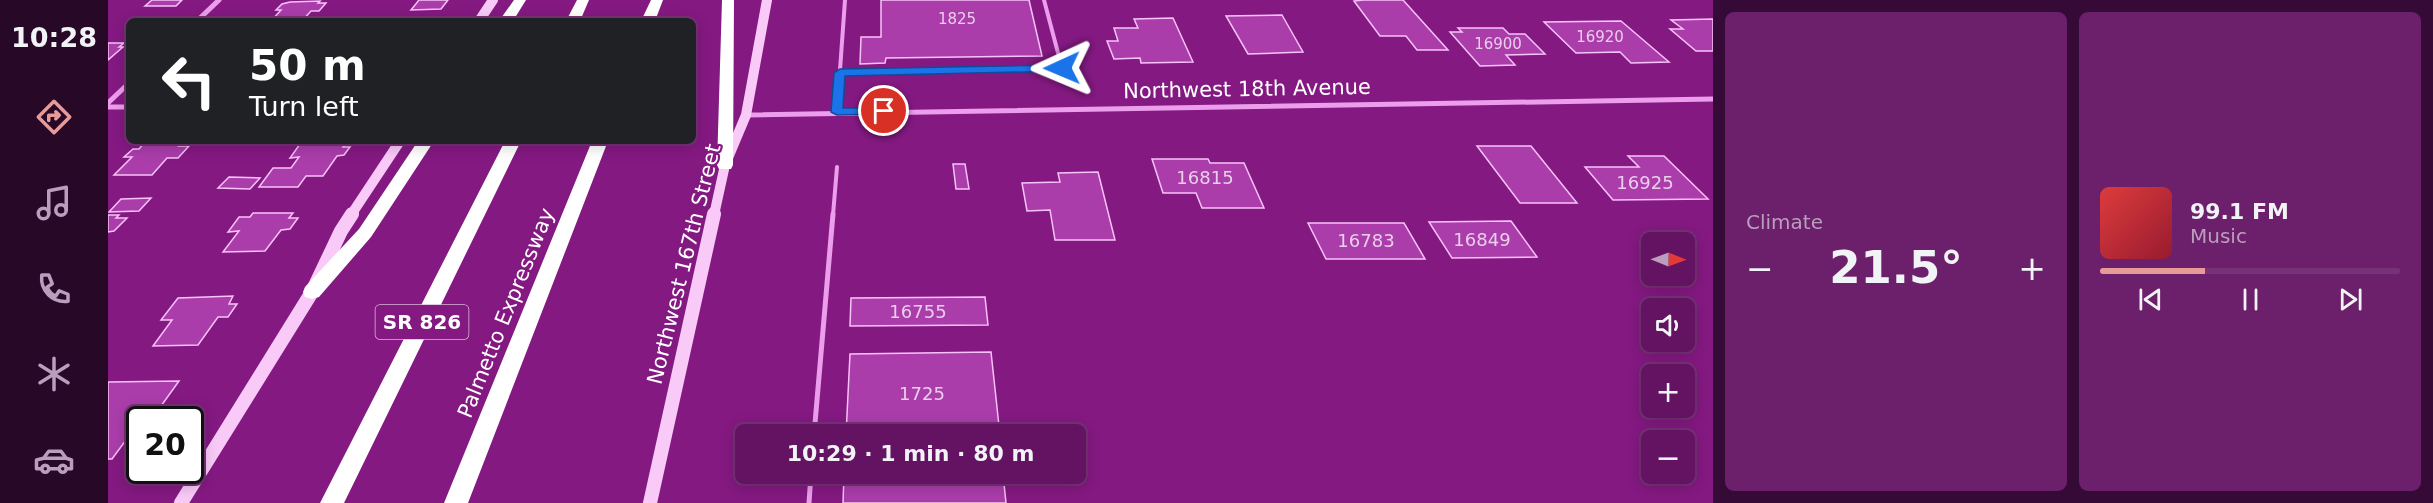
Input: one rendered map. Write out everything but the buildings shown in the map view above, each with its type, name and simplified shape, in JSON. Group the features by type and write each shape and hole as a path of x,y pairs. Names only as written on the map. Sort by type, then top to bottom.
{"highway":[{"path":"508,18 520,0"},
{"path":"574,18 583,0"},
{"path":"649,18 657,0"},
{"path":"725,165 728,0"},
{"path":"312,292 365,233 424,144"},
{"name":"SR 826","path":"332,503 512,144"},
{"name":"Palmetto Expressway","path":"456,503 599,144"}],"street":[{"path":"199,18 219,0"},
{"path":"481,18 493,0"},
{"name":"Northwest 167th Street","path":"650,503 725,165 746,115 767,0"},
{"path":"108,103 126,86"},
{"name":"Northwest 18th Avenue","path":"746,115 1713,99"},
{"path":"108,107 126,107"},
{"path":"181,503 312,292 341,231 398,144"}],"lane":[{"path":"837,112 845,0"},
{"path":"840,73 1062,68 1044,0"},
{"path":"815,424 837,166"},
{"path":"808,503 810,484"}],"route":[{"path":"884,111 837,112 840,73 1062,68"}]}
